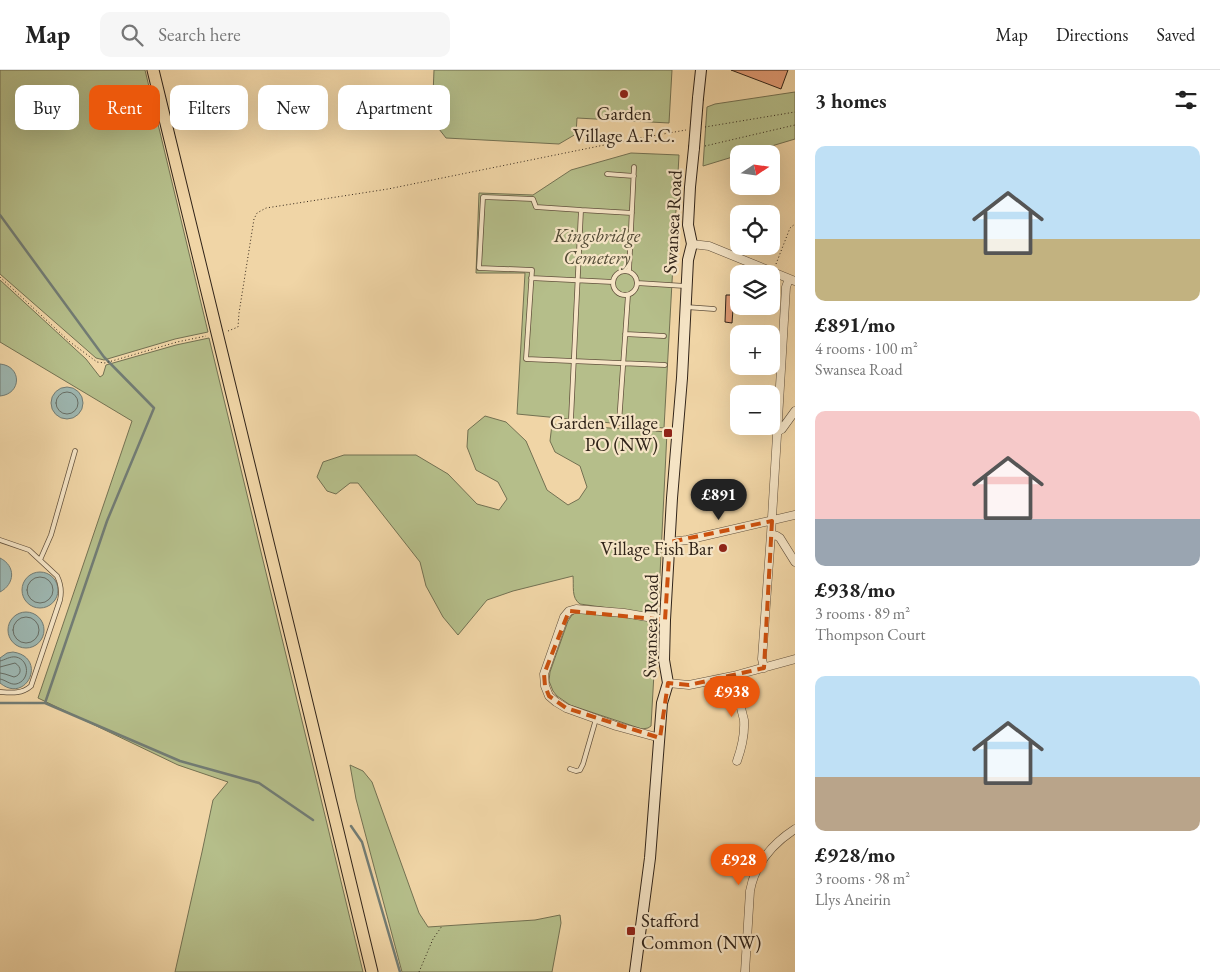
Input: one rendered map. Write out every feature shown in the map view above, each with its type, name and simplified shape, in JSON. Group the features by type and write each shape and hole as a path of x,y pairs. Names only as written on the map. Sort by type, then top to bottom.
{"main road":[{"path":"153,70 372,972"},
{"name":"Swansea Road","path":"635,972 650,858 662,703 668,683 664,660 665,620 672,498 682,378 686,286 688,260 692,244 688,225 690,187 701,70"}],"street":[{"path":"692,244 709,246 756,265"},
{"path":"780,275 792,280 786,287 780,385"},
{"path":"780,430 795,411"},
{"path":"764,668 762,659 772,534 777,435"},
{"path":"670,542 687,540 795,515"},
{"path":"772,534 780,538 795,562"},
{"path":"660,738 616,726 566,708 549,696 545,686 544,674 564,618 569,610 624,613 665,620"},
{"path":"668,683 689,685 733,676 795,659"},
{"path":"733,676 744,720 742,746 737,761"},
{"path":"745,972 752,879 762,860 772,847 795,829"}],"lane":[{"path":"629,271 634,167"},
{"path":"607,174 634,176"},
{"path":"632,213 536,207 532,199 483,198 479,268 532,270 526,359 665,365"},
{"path":"571,419 581,210"},
{"path":"629,271 635,276 637,283 632,293 623,295 616,292 613,282 616,274 629,271"},
{"path":"531,278 613,282"},
{"path":"637,283 686,286"},
{"path":"619,423 628,295"},
{"path":"685,307 714,309"},
{"path":"625,334 664,336"},
{"path":"40,560 51,535 75,451"},
{"path":"0,540 29,550 57,576 61,591 60,600 31,686 27,690 18,693 0,692"},
{"path":"570,769 580,770 596,719"}],"path":[{"path":"697,128 795,112"},
{"path":"694,148 795,125"},
{"path":"228,330 238,327 254,219 257,213 266,208 388,189 629,140 688,130"},
{"path":"776,265 790,228 795,224"},
{"path":"0,277 70,342 97,362 105,363 177,342 207,336"},
{"path":"419,972 442,926"}],"highlighted area":[{"path":"772,521 764,668 689,685 668,683 660,738 566,708 549,696 545,686 544,674 569,611 665,620 670,542"}],"green space":[{"path":"0,70 145,70 149,85 89,85 89,130 159,130 208,332 175,339 104,360 96,358 0,274"},
{"path":"434,70 672,70 669,123 577,118 576,134 559,144 446,138 440,130 450,130 450,85 433,85"},
{"path":"795,92 795,139 775,145 730,145 730,158 703,166 707,107 715,104"},
{"name":"Kingsbridge Cemetery","path":"631,153 679,155 664,428 517,414 525,273 476,273 479,193 533,195 571,170"},
{"path":"0,280 86,359 100,377 103,375 106,365 176,345 209,338 363,972 175,972 213,800 228,782 178,765 38,698 132,421 0,342"},
{"path":"485,416 506,422 526,441 547,490 568,505 579,499 587,487 580,466 555,452 550,441 552,424 667,432 658,615 580,604 574,595 573,576 513,591 487,600 458,635 443,617 426,586 420,562 358,483 350,483 336,494 327,491 317,477 323,462 344,455 416,455 448,474 477,504 499,510 507,499 498,482 476,470 467,447 468,430"},
{"path":"577,612 657,620 651,726 648,728 642,729 570,705 553,691 549,681 550,672 568,621"},
{"path":"350,765 363,771 372,782 419,913 428,927 535,920 560,915 561,923 552,972 402,972 356,799"}],"water":[{"path":"0,364 12,370 16,380 12,390 0,396"},
{"path":"67,387 73,388 78,392 82,397 82,409 78,414 73,418 67,419 61,418 56,414 52,409 51,403 52,397 56,392 61,388"},
{"path":"0,558 9,566 12,575 9,584 0,592"},
{"path":"40,572 47,573 53,577 57,583 57,597 53,603 47,607 40,608 33,607 27,603 23,597 22,590 23,583 27,577 33,573"},
{"path":"26,612 33,613 39,617 43,623 43,637 39,643 33,647 26,648 19,647 13,643 9,637 8,630 9,623 13,617 19,613"},
{"path":"13,652 24,656 30,662 30,678 18,688 10,688 0,683 0,658 7,653"}],"building":[{"path":"731,70 788,70 781,89"},
{"path":"726,295 730,295 732,323 725,322"}],"waterway":[{"path":"0,215 104,357 154,408 107,521 45,703"},
{"path":"0,703 45,703 180,761 259,783 313,820"},
{"path":"351,826 362,842 400,972"}],"place":[{"name":"Garden Village A.F.C.","path":"624,94"},
{"name":"Garden Village PO (NW)","path":"668,433"},
{"name":"Village Fish Bar","path":"723,548"},
{"name":"Stafford Common (NW)","path":"631,931"}]}
